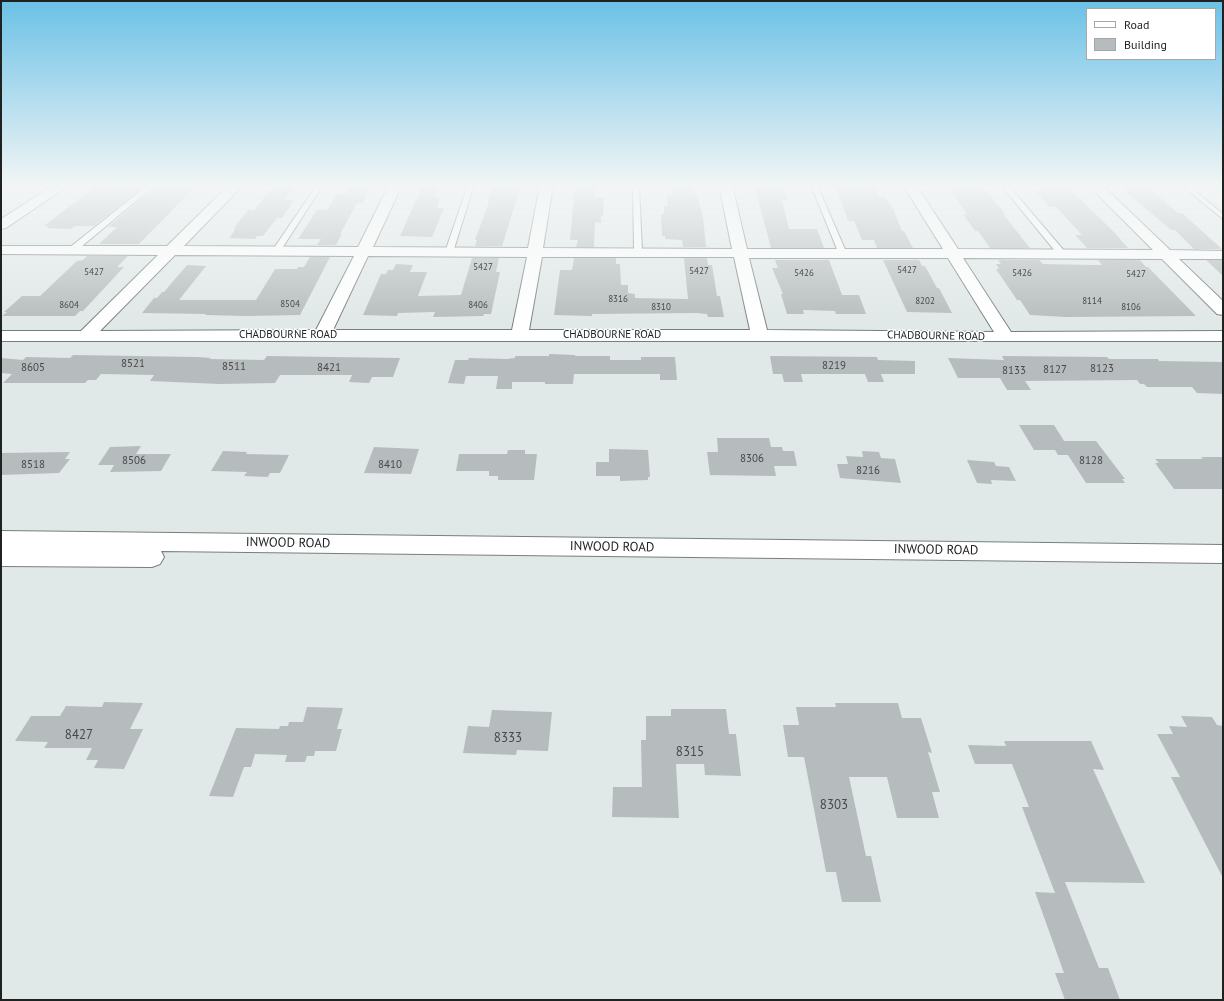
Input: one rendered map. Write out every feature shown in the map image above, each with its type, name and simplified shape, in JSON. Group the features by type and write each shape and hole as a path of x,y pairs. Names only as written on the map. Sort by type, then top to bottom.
{"street":[{"path":"86,335 190,232"},
{"path":"322,336 373,232"},
{"path":"520,335 539,232"},
{"path":"735,232 760,335"},
{"path":"940,232 1006,337"},
{"path":"1142,232 1223,310"},
{"path":"1,250 1223,255"},
{"name":"CHADBOURNE ROAD","path":"1,336 1223,336"},
{"name":"INWOOD ROAD","path":"1,540 303,551"},
{"name":"INWOOD ROAD","path":"1,556 303,551 711,555 1223,566"},
{"name":"INWOOD ROAD","path":"711,555 1223,554"}],"lane":[{"path":"72,250 95,232"},
{"path":"276,251 289,232"},
{"path":"449,252 456,232"},
{"path":"637,232 638,252"},
{"path":"834,232 843,254"},
{"path":"1043,232 1063,255"}],"building":[{"path":"112,232 151,232 139,244 99,244"},
{"path":"234,232 266,232 263,236 257,236 255,239 229,238"},
{"path":"303,232 341,232 340,234 342,234 336,245 317,245 321,239 298,239"},
{"path":"402,232 434,232 432,237 400,236"},
{"path":"478,232 506,232 502,246 475,246 477,240 475,240"},
{"path":"571,232 595,232 594,247 576,247 578,240 570,240"},
{"path":"662,232 704,232 706,247 683,247 682,240 665,239 665,236 662,236"},
{"path":"767,232 818,232 824,248 771,248"},
{"path":"859,232 904,232 913,248 877,248 874,240 862,240"},
{"path":"979,232 1017,232 1030,248 990,248"},
{"path":"1079,232 1114,232 1128,248 1087,248 1075,235 1082,235"},
{"path":"1177,232 1203,232 1222,249 1194,249"},
{"path":"87,256 128,256 117,267 124,267 83,311 80,311 75,316 2,316 7,312 4,312 22,296 40,296 77,261 83,260"},
{"path":"310,257 330,257 300,315 246,316 142,313 154,298 157,298 162,292 164,292 187,265 206,266 179,300 256,300 275,269 297,269 298,267 304,267"},
{"path":"472,258 499,258 496,272 500,272 491,314 484,314 483,316 433,317 435,312 398,313 397,316 363,315 381,274 386,274 388,270 393,270 396,264 413,265 410,272 427,272 418,296 461,295"},
{"path":"574,258 616,258 616,264 620,264 621,285 628,285 628,293 635,294 635,298 688,299 684,258 707,258 708,265 712,265 717,296 720,296 724,317 708,317 707,314 696,313 592,314 592,316 554,315 560,270 572,270"},
{"path":"775,260 829,260 842,295 859,295 866,314 836,314 835,311 803,310 804,314 787,314 781,294 783,294 772,268 778,268"},
{"path":"883,260 919,260 922,266 925,266 937,288 939,288 952,313 907,312"},
{"path":"998,260 1039,260 1043,264 1102,265 1098,260 1140,260 1196,316 1066,317 1030,315 1020,300 1017,300 996,269 999,269 996,264 1001,264"},
{"path":"1206,260 1223,260 1223,276"},
{"path":"549,354 610,356 610,360 641,360 641,357 675,357 677,380 660,380 660,374 574,374 573,384 512,382 512,389 496,389 498,376 466,376 464,384 448,383 455,360 468,360 469,358 507,359 515,358 515,356 549,356"},
{"path":"73,355 197,357 211,358 209,359 264,360 267,356 400,358 393,377 372,377 369,383 349,382 352,375 280,375 275,383 219,384 150,381 154,375 101,374 96,380 88,380 85,383 3,383 12,374 1,373 1,358 23,360 26,357 70,358"},
{"path":"770,356 877,357 878,360 915,361 915,374 881,374 884,382 868,382 865,374 801,374 803,382 784,382 782,374 773,374"},
{"path":"1002,356 1107,357 1109,359 1158,359 1159,361 1223,362 1223,394 1197,393 1192,387 1147,387 1144,384 1140,384 1137,380 1025,381 1031,390 1007,390 1000,378 958,378 948,358 1004,360"},
{"path":"1019,425 1054,425 1064,441 1096,441 1125,479 1122,479 1125,483 1086,483 1068,455 1058,455 1055,450 1034,450"},
{"path":"717,438 769,438 771,447 782,447 783,451 794,451 797,466 774,466 776,476 710,475 707,452 718,452"},
{"path":"141,446 136,454 171,454 161,471 110,472 114,465 98,465 110,447"},
{"path":"374,447 419,449 411,474 364,473"},
{"path":"609,449 648,450 650,477 648,477 648,480 620,481 620,476 596,476 596,462 609,462"},
{"path":"508,450 525,450 525,454 537,454 534,480 498,480 498,476 489,476 489,471 456,471 459,454 507,454"},
{"path":"223,451 247,452 246,454 289,455 280,473 270,473 268,477 244,476 247,472 211,471"},
{"path":"862,451 879,452 881,458 895,459 901,483 840,478 837,464 848,464 846,456 863,457"},
{"path":"70,452 65,459 70,459 59,473 1,475 1,453"},
{"path":"1201,457 1223,457 1223,489 1174,489 1155,463 1159,463 1155,459 1203,459"},
{"path":"967,460 994,462 996,466 1009,467 1016,481 991,480 992,484 977,483"},
{"path":"104,702 143,703 130,729 143,729 124,769 94,768 98,760 86,760 92,748 44,748 48,742 15,741 31,716 60,716 66,706 102,707"},
{"path":"835,703 898,703 902,718 921,718 932,753 928,752 940,792 932,792 939,818 897,818 887,777 849,777 866,856 871,856 881,902 842,902 836,872 826,872 804,757 788,757 783,725 799,725 796,707 836,707"},
{"path":"307,707 343,708 337,729 342,729 336,751 315,751 314,756 307,756 305,762 285,762 287,755 255,754 251,767 244,767 233,797 209,796 236,728 279,729 280,726 288,726 289,722 303,722"},
{"path":"671,709 726,709 729,734 736,734 741,776 705,775 704,764 676,764 679,818 612,817 613,787 642,787 641,740 646,740 646,716 671,716"},
{"path":"492,710 552,712 548,751 517,750 516,755 463,753 468,726 489,727"},
{"path":"1181,716 1212,717 1217,725 1223,726 1223,878 1171,777 1180,777 1157,734 1173,734 1169,726 1187,727"},
{"path":"1004,741 1091,741 1104,770 1093,769 1145,883 1065,882 1099,968 1108,968 1120,1000 1065,1000 1055,973 1064,973 1035,892 1055,893 1022,807 1029,807 1012,764 975,764 968,745 1006,746"}]}
